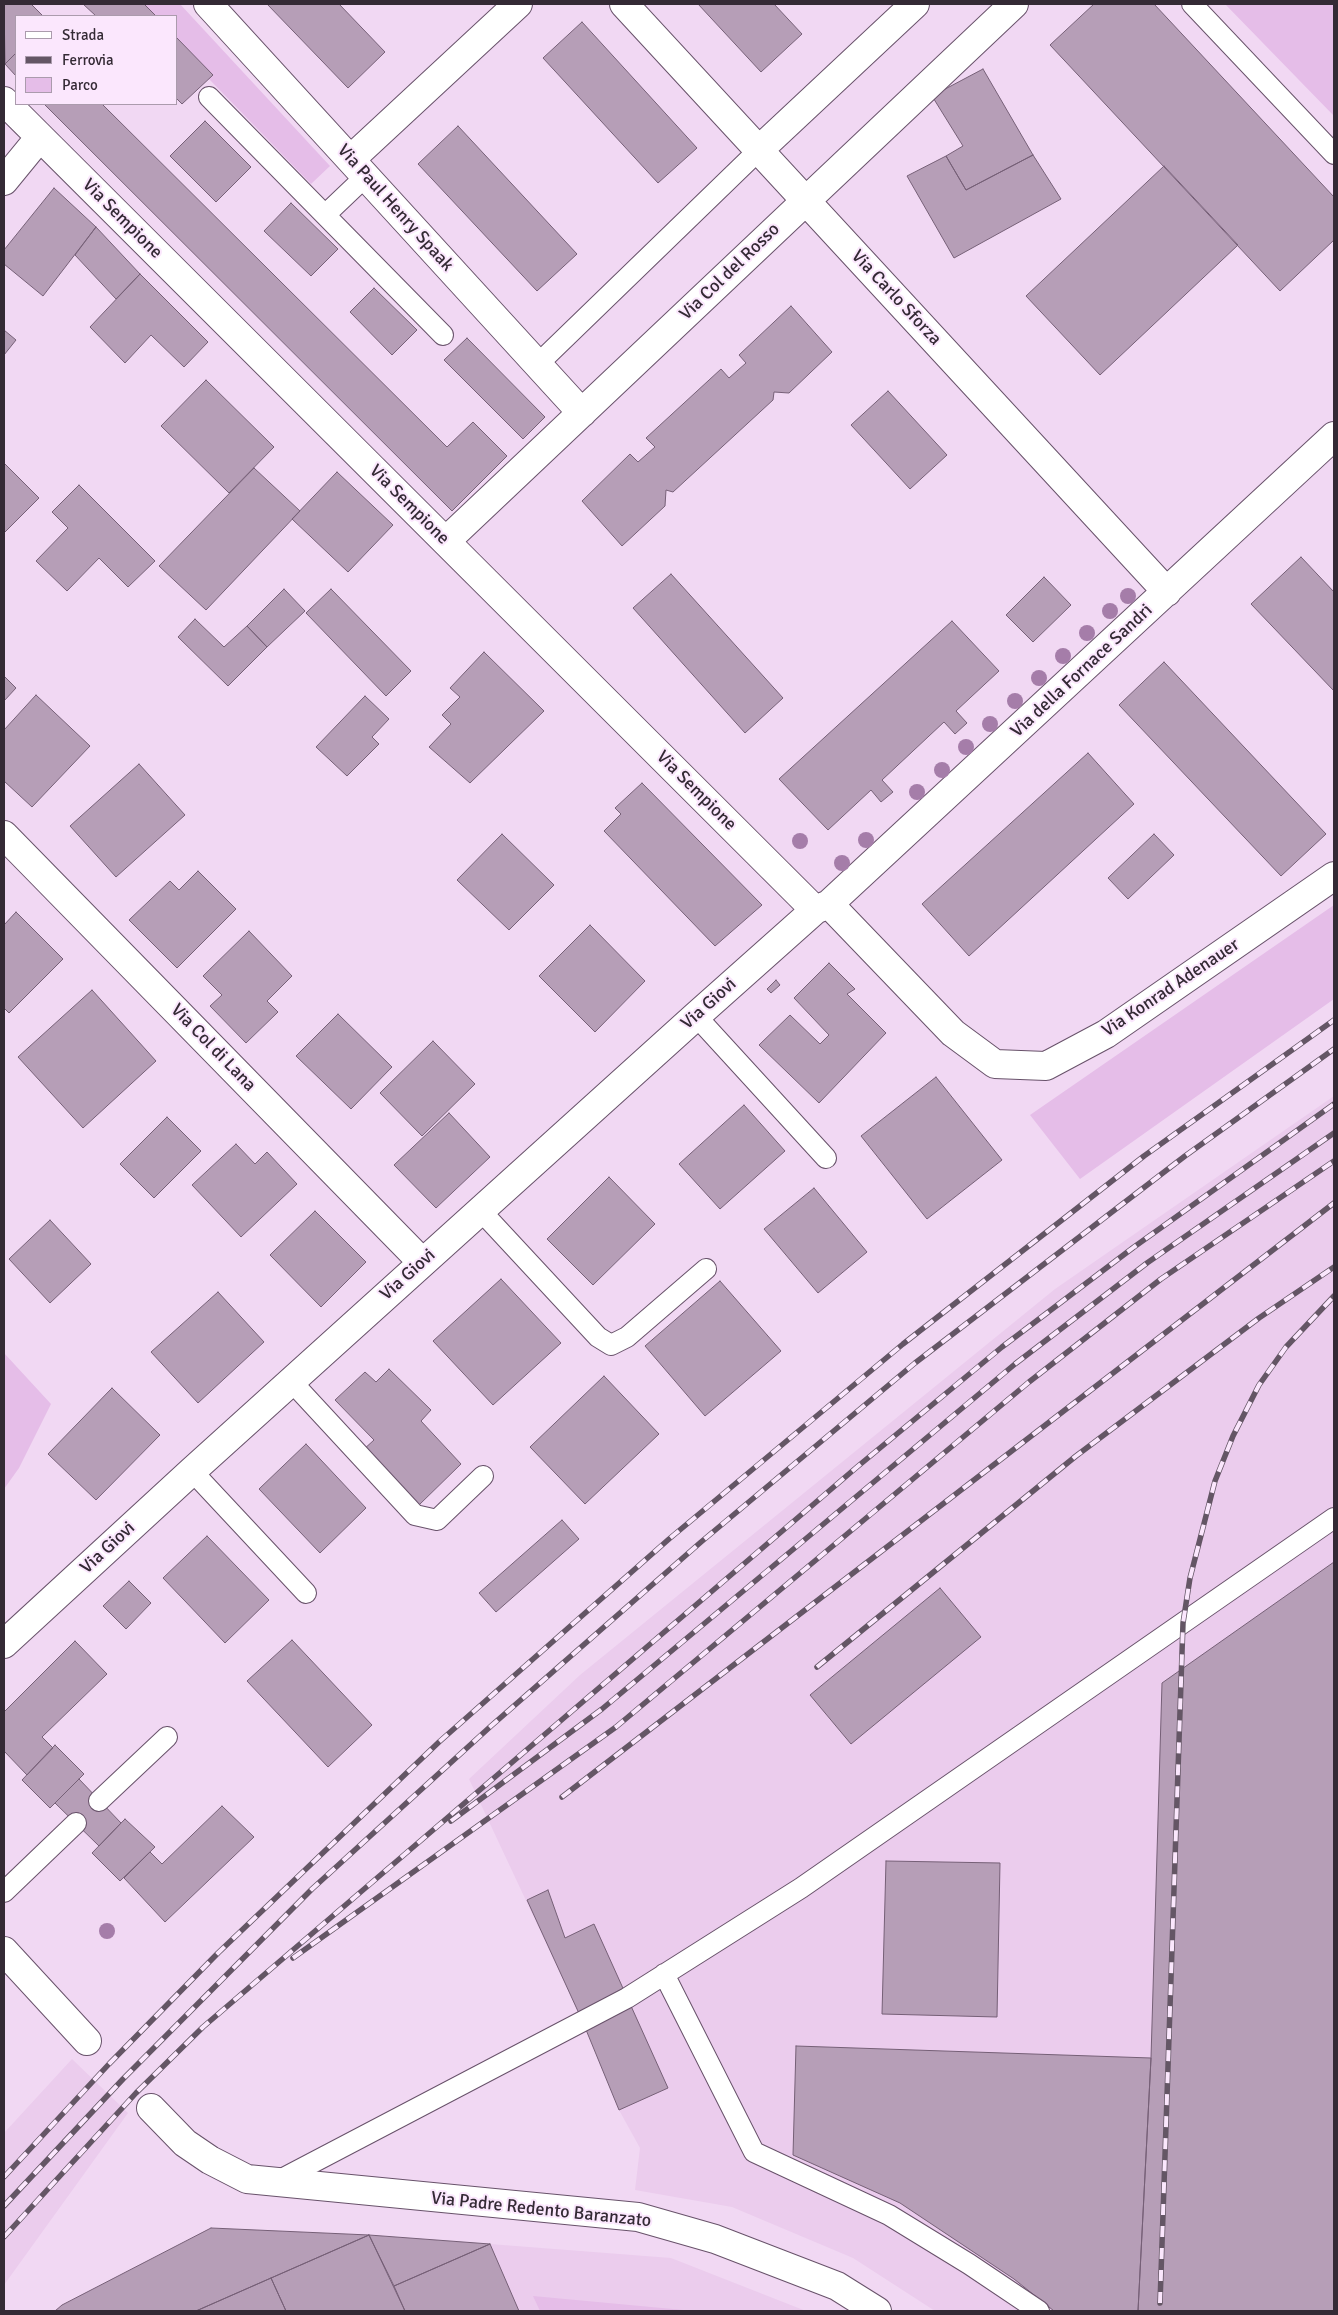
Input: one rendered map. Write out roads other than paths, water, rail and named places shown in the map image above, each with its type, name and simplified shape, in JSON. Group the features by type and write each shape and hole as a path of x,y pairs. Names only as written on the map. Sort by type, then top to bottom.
{"street":[{"name":"Via Paul Henry Spaak","path":"208,4 582,413"},
{"path":"358,168 518,4"},
{"name":"Via Carlo Sforza","path":"624,4 1167,592"},
{"path":"759,150 914,4"},
{"name":"Via Col del Rosso","path":"446,541 805,200 1004,7"},
{"name":"Via Sempione","path":"4,101 446,541 822,907 953,1033 995,1064"},
{"path":"4,181 40,136"},
{"name":"Via della Fornace Sandri","path":"822,907 1167,592 1334,436"},
{"name":"Via Col di Lana","path":"4,834 422,1262"},
{"name":"Via Konrad Adenauer","path":"995,1064 1046,1066 1106,1034 1334,876"},
{"name":"Via Giovi","path":"4,1644 422,1262 696,1016 822,907"},
{"path":"4,1951 87,2040"},
{"name":"Via Padre Redento Baranzato","path":"152,2108 185,2143 210,2160 248,2179 638,2217 715,2239 837,2286 877,2311"}],"lane":[{"path":"1192,4 1334,154"},
{"path":"209,97 443,335"},
{"path":"538,364 759,150"},
{"path":"325,215 358,168"},
{"path":"696,1016 826,1158"},
{"path":"480,1210 598,1337 611,1345 627,1337 706,1269"},
{"path":"291,1381 415,1515 437,1520 483,1476"},
{"path":"192,1471 306,1593"},
{"path":"274,2183 626,1998 801,1888 1334,1518"},
{"path":"99,1801 167,1736"},
{"path":"4,1892 76,1823"},
{"path":"664,1974 754,2152 889,2215 969,2264 1039,2311"}],"railway":[{"path":"4,2177 109,2064 218,1953 439,1742 669,1539 903,1344 1144,1156 1334,1020"},
{"path":"4,2206 123,2079 312,1889 491,1726 701,1542 915,1363 1185,1156 1334,1049"},
{"path":"4,2237 136,2093 203,2027 857,1467 1002,1347 1134,1247 1334,1104"},
{"path":"451,1821 602,1709 1015,1364 1147,1263 1334,1133"},
{"path":"293,1958 616,1727 1029,1382 1161,1279 1334,1161"},
{"path":"562,1797 1334,1203"},
{"path":"817,1667 1076,1456 1259,1318 1334,1267"},
{"path":"1160,2303 1183,1623 1190,1578 1215,1481 1233,1436 1259,1385 1286,1347 1334,1296"}]}
